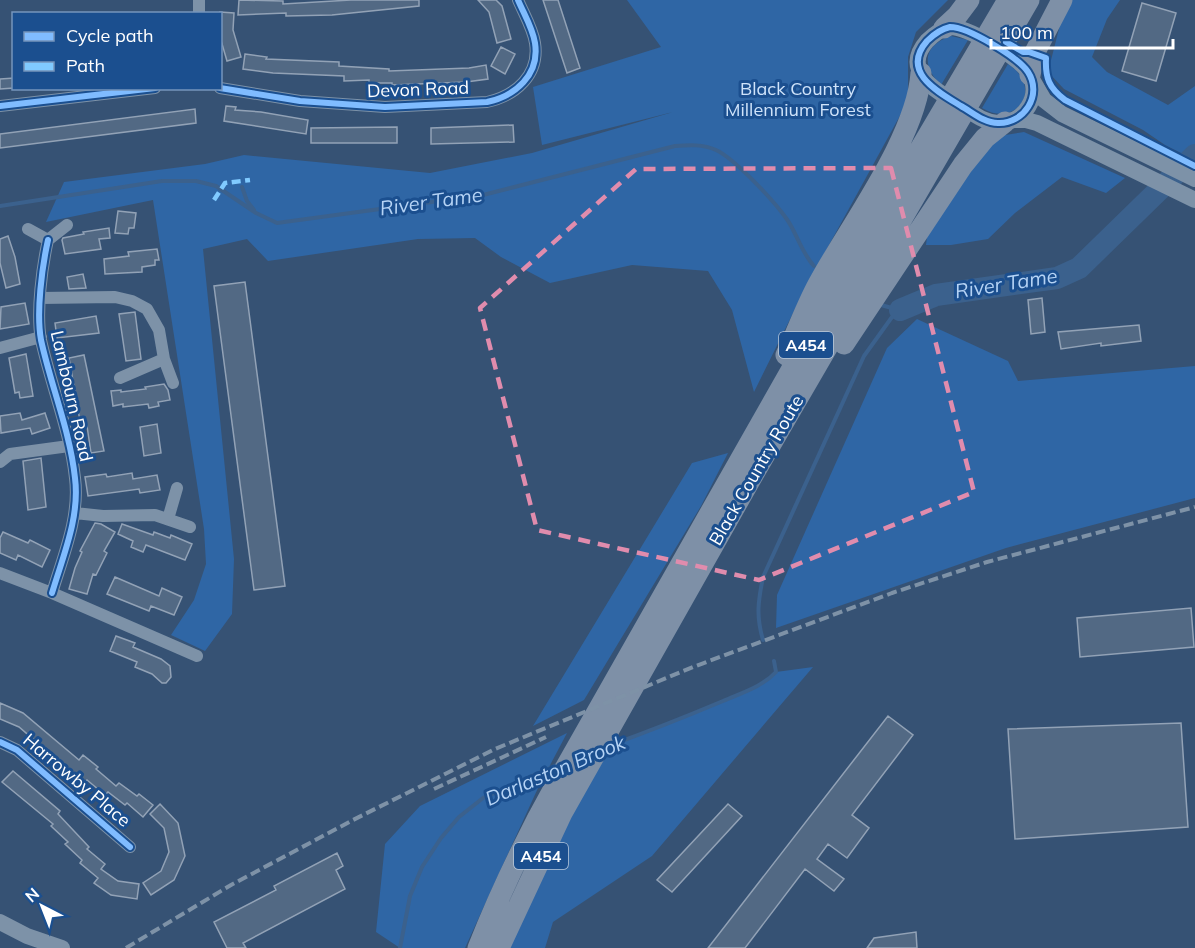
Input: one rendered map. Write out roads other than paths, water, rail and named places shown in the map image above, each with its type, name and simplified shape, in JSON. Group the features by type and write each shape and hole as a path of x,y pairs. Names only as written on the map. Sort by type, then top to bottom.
{"highway":[{"path":"944,28 969,0"},
{"name":"Black Country Route","path":"478,948 538,816 831,300 1008,0"},
{"name":"Black Country Route","path":"499,948 562,813 774,440 1029,0"},
{"path":"1031,78 1034,54 1062,0"},
{"path":"731,476 819,282 877,183 907,125 918,95 921,73"},
{"path":"774,440 853,331 963,165 986,138 1010,121"}],"street":[{"name":"Devon Road","path":"222,88 300,101 385,107 487,102 502,99 524,83 531,74 534,60 536,44 518,0"},
{"path":"1189,196 1037,123 1026,120 990,122 976,115 927,83 921,73 919,58 921,51 930,38 944,28 957,27 1011,56 1025,68 1044,100 1062,114 1195,178"},
{"path":"1010,121 1026,112 1030,106 1033,97 1031,78"},
{"path":"0,106 138,90"},
{"path":"28,229 48,240 67,225"},
{"name":"Lambourn Road","path":"48,240 43,261 40,298 41,338 69,446 75,479 75,513 52,593"},
{"path":"40,298 115,297 132,301 147,309 159,330 164,359 174,383"},
{"path":"0,348 41,338"},
{"path":"120,378 164,359"},
{"path":"0,462 10,454 69,446"},
{"path":"168,519 177,488"},
{"path":"75,513 103,516 147,514 190,527"},
{"path":"0,573 197,656"},
{"name":"Harrowby Place","path":"0,742 17,750 130,847"},
{"path":"0,922 27,936 62,948"}],"waterway":[{"name":"River Tame","path":"0,206 162,181 196,181 216,186 256,213 277,223 483,195 675,146 696,145 711,148 724,155 753,181 786,218 814,266"},
{"name":"River Tame","path":"900,310 936,295 1057,278 1079,268 1195,155"},
{"path":"242,187 247,201 254,210"},
{"name":"River Tame","path":"881,305 899,310"},
{"name":"Darlaston Brook","path":"763,640 758,609 763,577 864,356 892,317 900,310"},
{"name":"Darlaston Brook","path":"608,746 758,686 776,672 774,661"},
{"name":"Darlaston Brook","path":"400,948 410,896 422,867 441,838 459,817 483,798 559,764"}],"railway":[{"path":"126,948 231,885 353,820 495,749 693,667 892,593 987,562 1195,507"},
{"path":"434,789 546,737"}],"park label":[{"name":"Black Country Millennium Forest","path":"798,98"}]}
